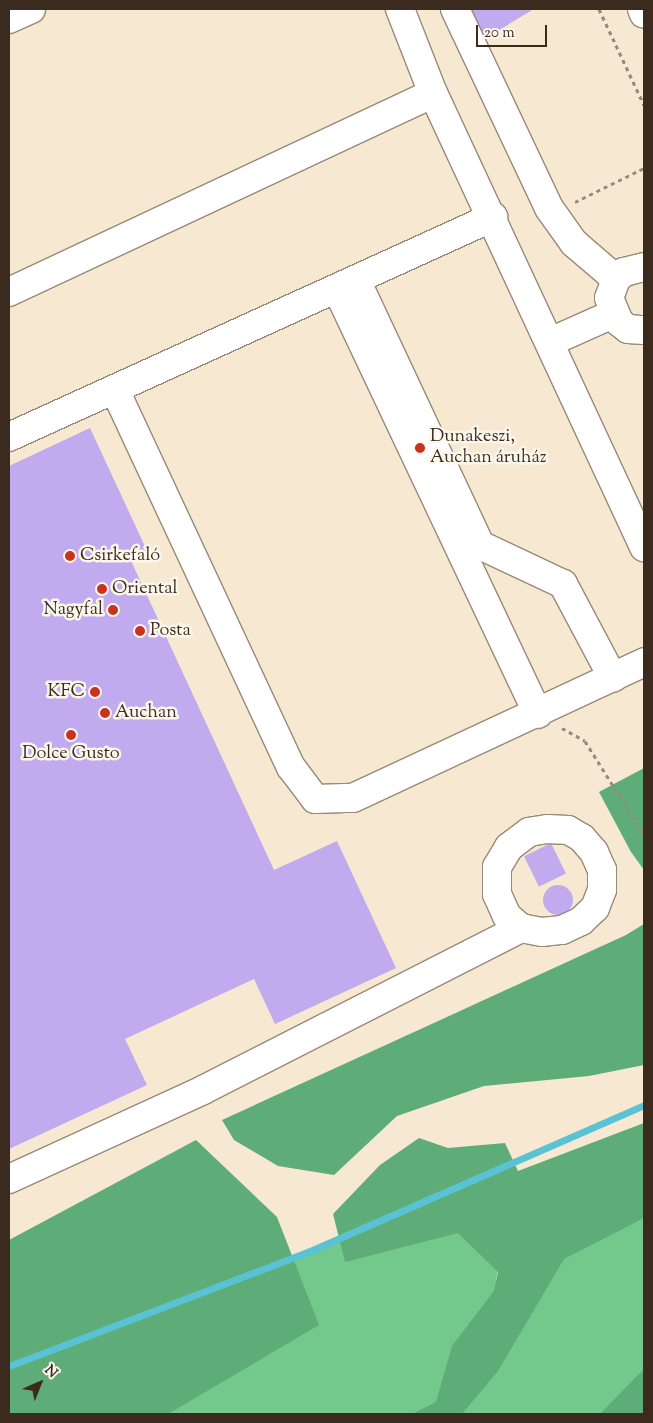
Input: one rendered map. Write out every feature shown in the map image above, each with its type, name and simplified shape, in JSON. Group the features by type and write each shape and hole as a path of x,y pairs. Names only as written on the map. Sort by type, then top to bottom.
{"street":[{"path":"9,19 31,9"},
{"path":"388,9 403,21 432,93 493,217 644,547"},
{"path":"455,9 553,214 574,243 616,279"},
{"path":"642,9 644,14"},
{"path":"9,292 432,93"},
{"path":"9,437 493,217"},
{"path":"644,267 624,272 616,279 609,298 613,314 628,328 644,330"},
{"path":"347,284 480,546 563,584 613,678"},
{"path":"347,284 538,714"},
{"path":"550,342 613,314"},
{"path":"115,390 291,767 316,799 353,798 538,714 644,662"},
{"path":"9,1179 203,1090 521,928"}],"path":[{"path":"599,9 644,105"},
{"path":"553,214 644,168"},
{"path":"538,714 585,741 644,836"}],"green space":[{"path":"644,768 644,870 631,852 599,792"},
{"path":"644,924 644,1065 589,1076 484,1086 397,1116 334,1175 278,1166 234,1140 222,1120 626,935"},
{"path":"644,1123 644,1218 564,1259 498,1371 462,1414 412,1414 436,1402 452,1346 494,1291 498,1272 458,1233 345,1262 333,1214 380,1165 419,1138 448,1148 505,1143 518,1171"},
{"path":"196,1140 277,1217 319,1325 168,1414 9,1414 9,1240"},
{"path":"518,1171 496,1280 644,1218 644,1414 9,1414 9,1366"},
{"path":"644,1370 644,1414 600,1414 637,1376"}],"building":[{"path":"470,9 534,9 484,39"},
{"name":"Auchan","path":"90,428 149,555 132,563 274,870 337,841 396,968 275,1024 254,979 125,1039 147,1085 9,1149 9,466"},
{"path":"551,843 566,874 539,887 524,856"},
{"path":"558,885 569,889 573,900 569,911 558,915 547,911 543,900 547,889"}],"waterway":[{"path":"9,1366 310,1251 644,1105"}],"place":[{"name":"Dunakeszi, Auchan áruház","path":"420,448"},
{"name":"Csirkefaló","path":"70,556"},
{"name":"Oriental","path":"102,589"},
{"name":"Nagyfal","path":"113,610"},
{"name":"Posta","path":"140,631"},
{"name":"KFC","path":"95,692"},
{"name":"Auchan","path":"105,713"},
{"name":"Dolce Gusto","path":"71,735"}]}
